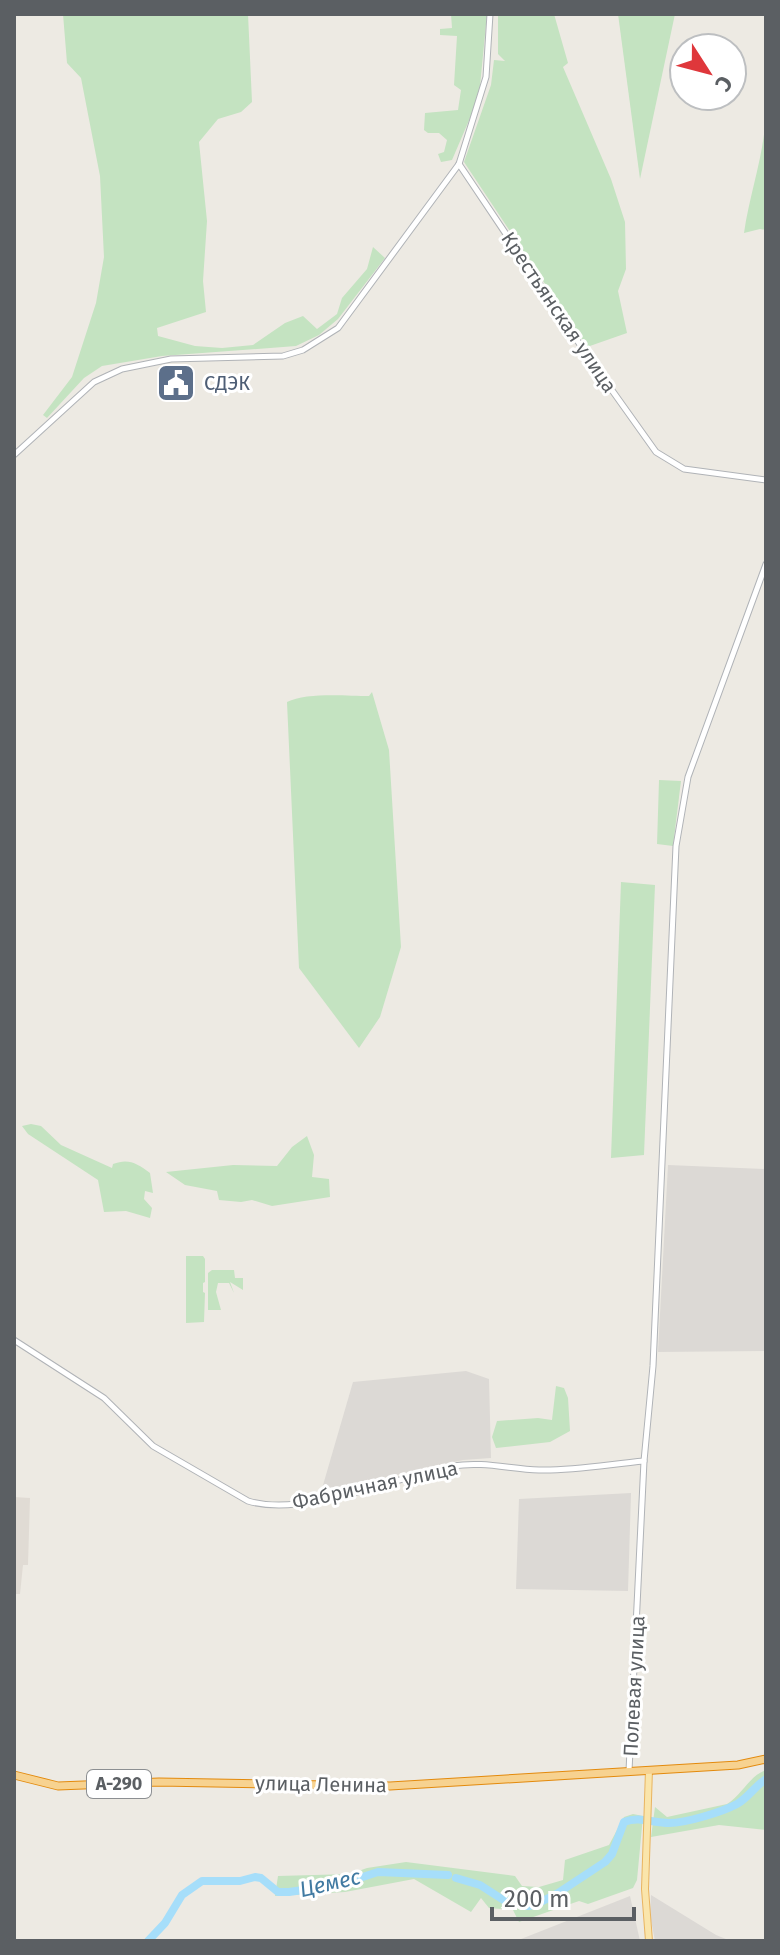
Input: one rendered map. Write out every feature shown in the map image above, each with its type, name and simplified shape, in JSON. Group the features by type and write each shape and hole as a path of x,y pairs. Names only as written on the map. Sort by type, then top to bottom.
{"highway":[{"path":"649,1770 738,1765 766,1759"},
{"name":"улица Ленина","path":"14,1775 58,1786 159,1782 390,1786 649,1770"}],"main road":[{"path":"14,455 94,382 107,374 171,359 283,356 303,350 338,328 459,164 486,77 490,14"},
{"name":"Крестьянская улица","path":"459,164 589,358 662,457 684,469 701,473 766,480"},
{"name":"Полевая улица","path":"629,1771 644,1461 653,1366 676,846 688,777 766,564"},
{"name":"Фабричная улица","path":"14,1340 104,1398 153,1446 248,1501 262,1505 279,1506 326,1499 454,1466 479,1464 540,1470 644,1461"},
{"path":"649,1770 645,1889 649,1941"}],"shaded area":[{"path":"668,1165 766,1169 766,1351 658,1352"},
{"path":"466,1371 489,1379 491,1458 463,1460 321,1492 353,1382"},
{"path":"631,1493 628,1591 516,1589 519,1499"},
{"path":"14,1497 30,1498 28,1565 23,1565 20,1594 15,1594 14,1601"},
{"path":"651,1895 731,1941 655,1941 650,1915"},
{"path":"630,1896 640,1941 516,1941"}],"green space":[{"path":"63,14 248,14 252,102 241,112 218,119 199,142 207,221 203,281 206,312 157,328 158,336 195,346 222,348 253,345 285,323 303,316 317,329 337,314 342,298 367,269 373,247 385,258 338,319 319,335 296,346 162,356 102,366 84,378 47,418 43,415 72,377 96,303 104,257 100,176 81,78 67,63"},
{"path":"451,14 487,14 480,86 473,111 452,160 441,162 438,154 444,152 447,140 439,133 424,130 425,113 458,110 461,90 454,85 457,36 440,35 440,29 452,28"},
{"path":"498,14 554,14 568,63 563,67 611,179 625,222 626,269 618,291 627,333 587,347 464,162 491,85 494,60 505,61 498,54"},
{"path":"618,14 675,14 671,32 668,32 668,47 640,179"},
{"path":"766,111 766,230 744,233 763,142"},
{"path":"372,692 389,750 401,947 380,1017 359,1048 299,968 287,702 315,696 369,696"},
{"path":"659,780 681,781 673,846 657,844"},
{"path":"621,882 655,885 644,1155 611,1158"},
{"path":"22,1126 41,1126 61,1145 112,1168 118,1162 128,1162 150,1173 153,1193 145,1191 144,1199 152,1208 150,1218 126,1211 104,1212 98,1180 28,1134"},
{"path":"307,1136 314,1155 312,1177 329,1179 330,1197 272,1206 252,1200 219,1200 217,1191 185,1185 166,1172 233,1165 277,1166 292,1147"},
{"path":"186,1256 203,1256 205,1259 204,1322 186,1323"},
{"path":"212,1270 234,1270 235,1278 243,1278 243,1290 230,1282 234,1293 229,1283 218,1283 216,1292 221,1310 208,1310 208,1273"},
{"path":"556,1386 564,1388 568,1398 570,1431 550,1442 496,1448 492,1437 497,1421 552,1420"},
{"path":"766,1770 766,1830 719,1825 651,1837 655,1807 667,1817 727,1804"},
{"path":"633,1814 643,1816 637,1880 633,1888 588,1904 579,1901 519,1922 513,1910 489,1908 481,1898 471,1912 414,1879 345,1892 275,1896 278,1876 350,1874 406,1862 515,1876 522,1886 539,1887 563,1880 565,1860 609,1845 624,1817"}],"waterway":[{"name":"Цемес","path":"456,1878 480,1885 505,1901 528,1906 537,1904 605,1862 612,1854 624,1822 676,1823 704,1816 737,1804 766,1779"},
{"name":"Цемес","path":"148,1941 165,1923 182,1895 202,1881 240,1881 255,1877 261,1878 278,1892 289,1892 338,1885 378,1872 448,1875"}],"place":[{"name":"СДЭК","path":"176,383"}]}
